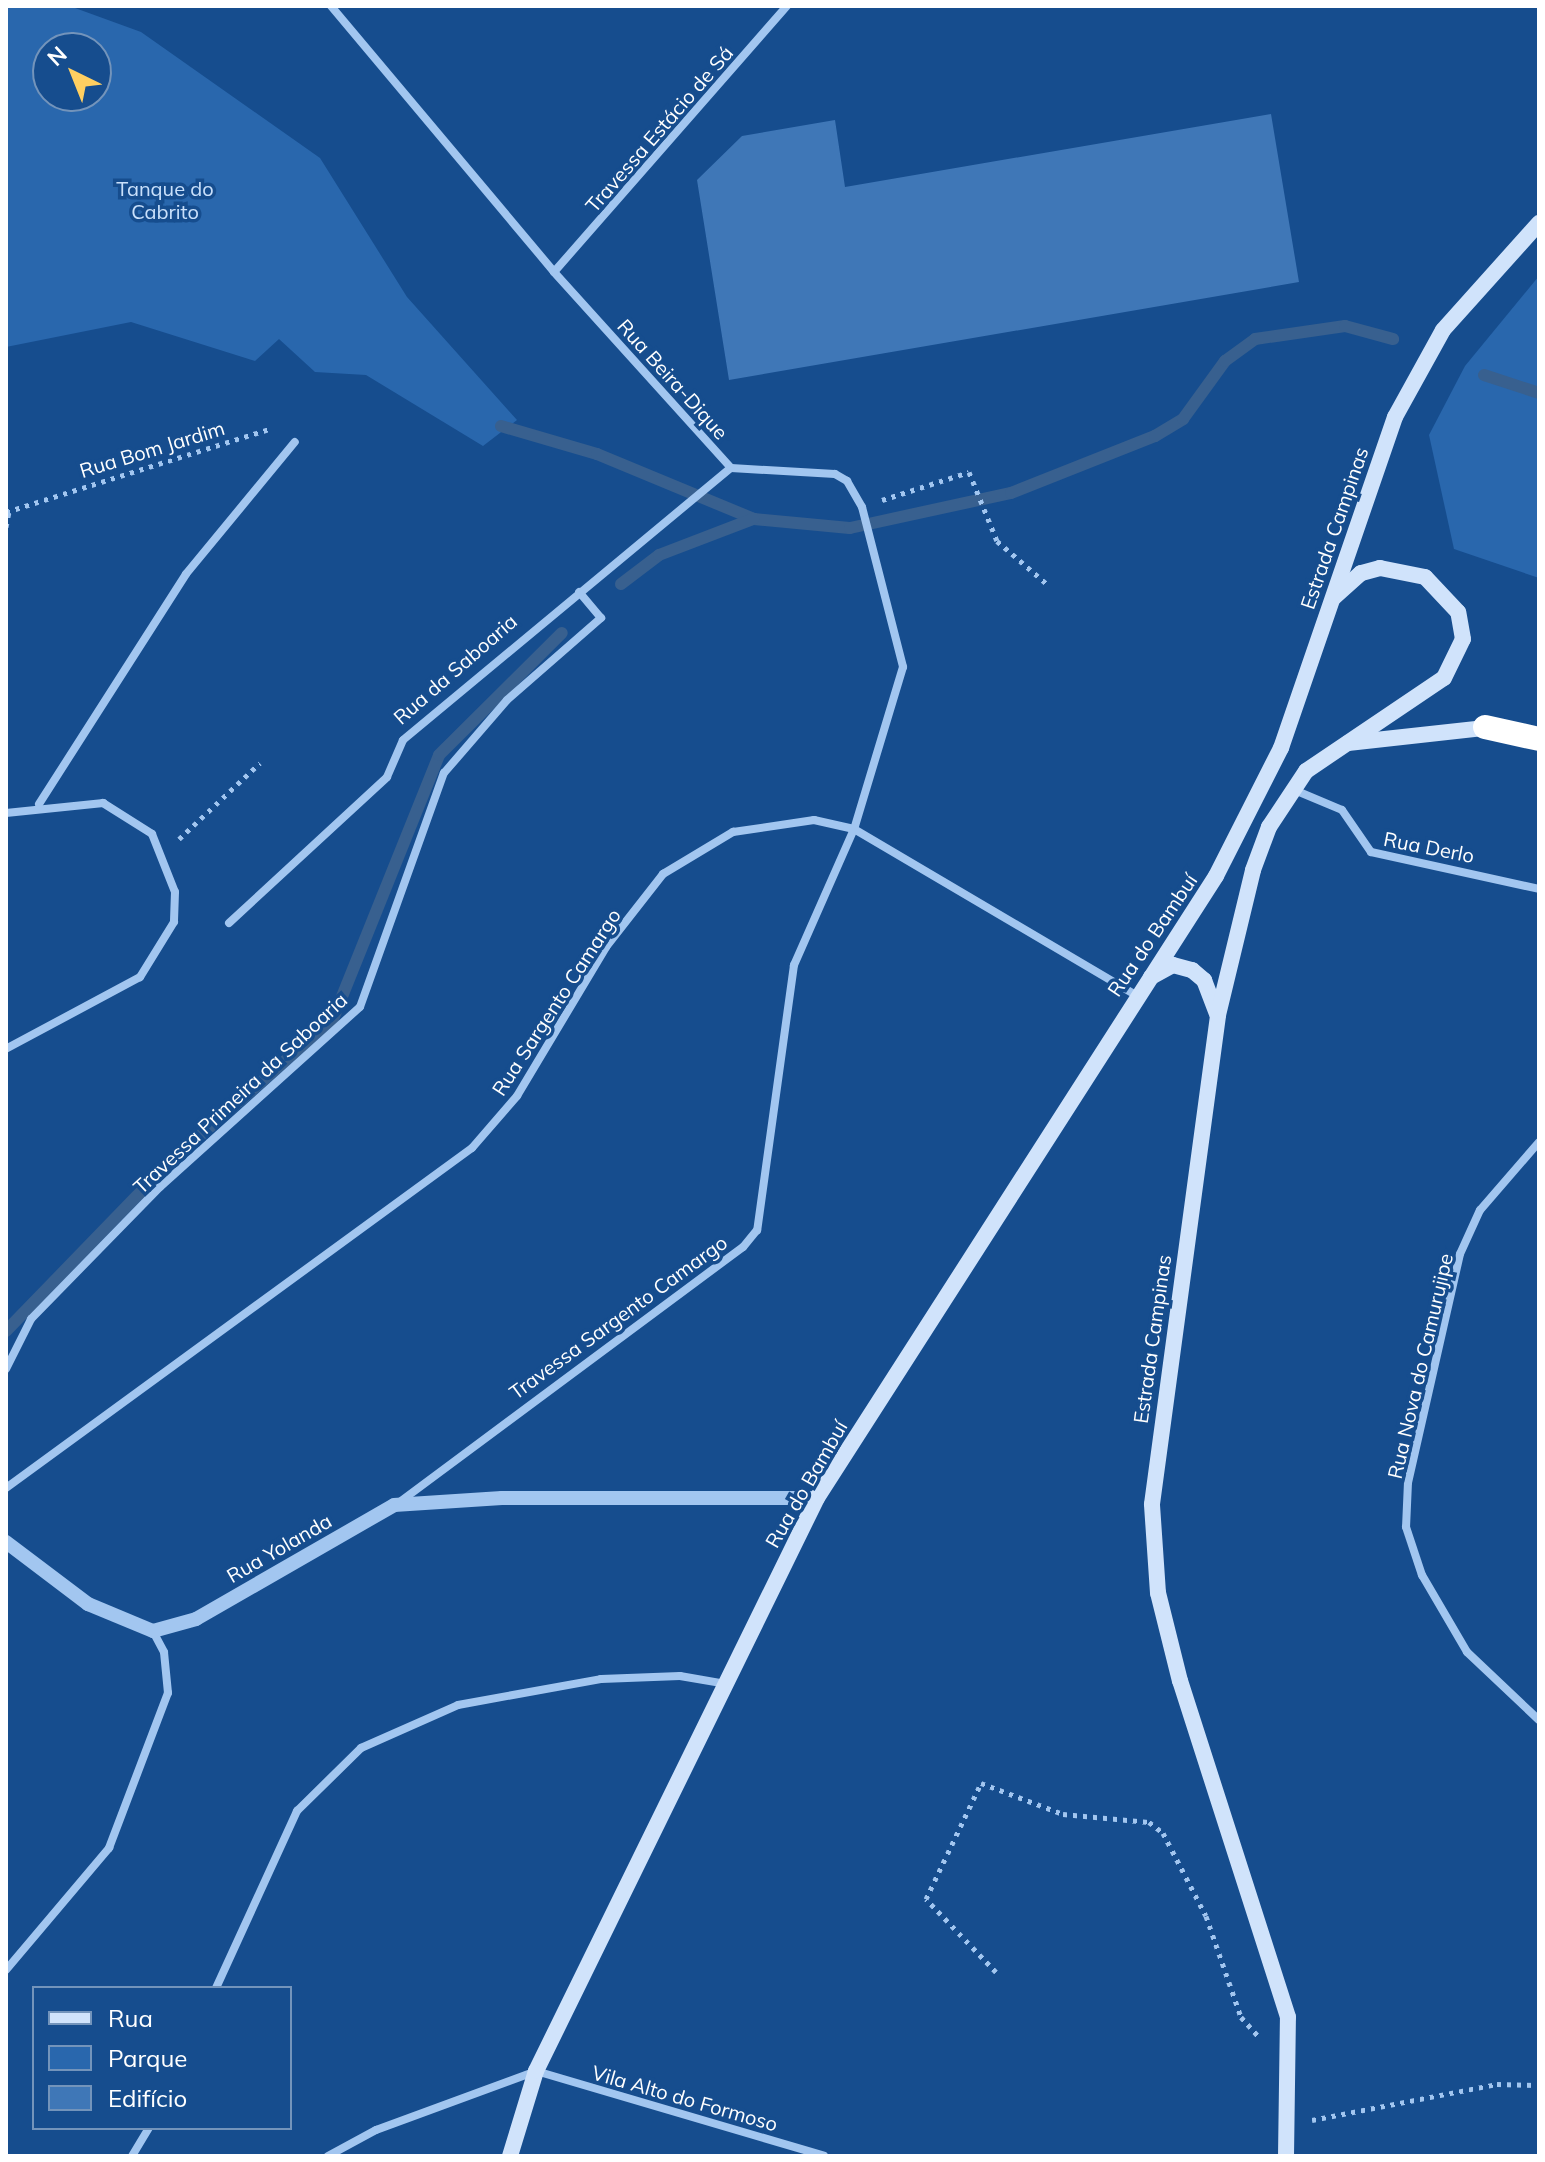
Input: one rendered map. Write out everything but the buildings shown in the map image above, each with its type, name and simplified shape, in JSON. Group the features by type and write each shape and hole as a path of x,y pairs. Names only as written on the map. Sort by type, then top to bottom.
{"highway":[{"path":"1485,727 1539,739"}],"main road":[{"name":"Estrada Campinas","path":"1216,876 1281,748 1369,475 1418,374 1493,268 1539,223"},
{"name":"Estrada Campinas","path":"1286,2156 1288,2017 1180,1681 1153,1548 1165,1379 1218,1015 1253,870 1290,788 1342,743 1444,678 1463,639 1445,590 1402,569 1361,573 1330,601"},
{"path":"1342,743 1485,727 1539,725"},
{"name":"Rua do Bambuí","path":"510,2156 536,2071 721,1683 817,1498 1136,995 1216,876"},
{"path":"1149,977 1173,965 1192,970 1204,980 1218,1015"}],"street":[{"name":"Rua Beira-Dique","path":"331,6 554,272 731,468 835,474 863,512"},
{"name":"Travessa Estácio de Sá","path":"554,272 787,6"},
{"path":"39,804 186,574 295,442"},
{"name":"Rua da Saboaria","path":"229,923 387,777 403,740 582,596 640,537 680,515 731,468"},
{"name":"Travessa Sargento Camargo","path":"394,1505 743,1247 757,1230 794,965 854,829 903,667 863,512"},
{"name":"Travessa Primeira da Saboaria","path":"6,1369 31,1319 149,1198 360,1007 454,754 601,618 582,596"},
{"name":"Rua Derlo","path":"1290,788 1342,810 1371,852 1539,889"},
{"path":"6,813 39,804 103,803 152,834 164,854 174,922 140,977 6,1049"},
{"name":"Rua Sargento Camargo","path":"6,1488 472,1148 517,1096 606,947 663,874 733,832 814,820 854,829 1136,995"},
{"name":"Rua Nova do Camurujipe","path":"1539,1142 1489,1198 1460,1254 1408,1482 1406,1527 1422,1575 1467,1652 1539,1720"},
{"name":"Rua Yolanda","path":"153,1631 196,1619 394,1505 502,1498 817,1498"},
{"path":"6,1542 88,1604 153,1631 164,1652 168,1693 109,1848 6,1970"},
{"path":"217,1986 297,1811 361,1748 405,1723 486,1700 601,1679 680,1676 721,1683"},
{"path":"328,2156 376,2130 536,2071"},
{"name":"Vila Alto do Formoso","path":"536,2071 824,2156"},
{"path":"132,2156 148,2130"}],"path":[{"name":"Rua Bom Jardim","path":"8,512 280,426 297,431 295,442"},
{"path":"863,512 969,472 997,541 1047,584"},
{"path":"6,527 8,512"},
{"path":"164,854 260,763"},
{"path":"996,1972 926,1899 981,1783 1063,1814 1149,1822 1163,1833 1206,1916 1241,2017"},
{"path":"1288,2125 1497,2084 1539,2085"}],"green space":[{"name":"Tanque do Cabrito","path":"6,6 75,8 141,32 320,158 407,297 517,420 483,446 366,375 315,372 279,339 255,361 131,322 6,347"},
{"path":"1539,276 1539,578 1454,549 1429,435 1465,366"}],"waterway":[{"path":"501,426 597,454 754,519 850,528 1011,493 1155,436 1183,419 1225,361 1255,339 1345,326 1393,339"},
{"path":"1484,375 1539,393"},
{"path":"621,584 659,555 753,519"},
{"path":"6,1331 170,1162 333,1019 439,755 562,633"}]}
